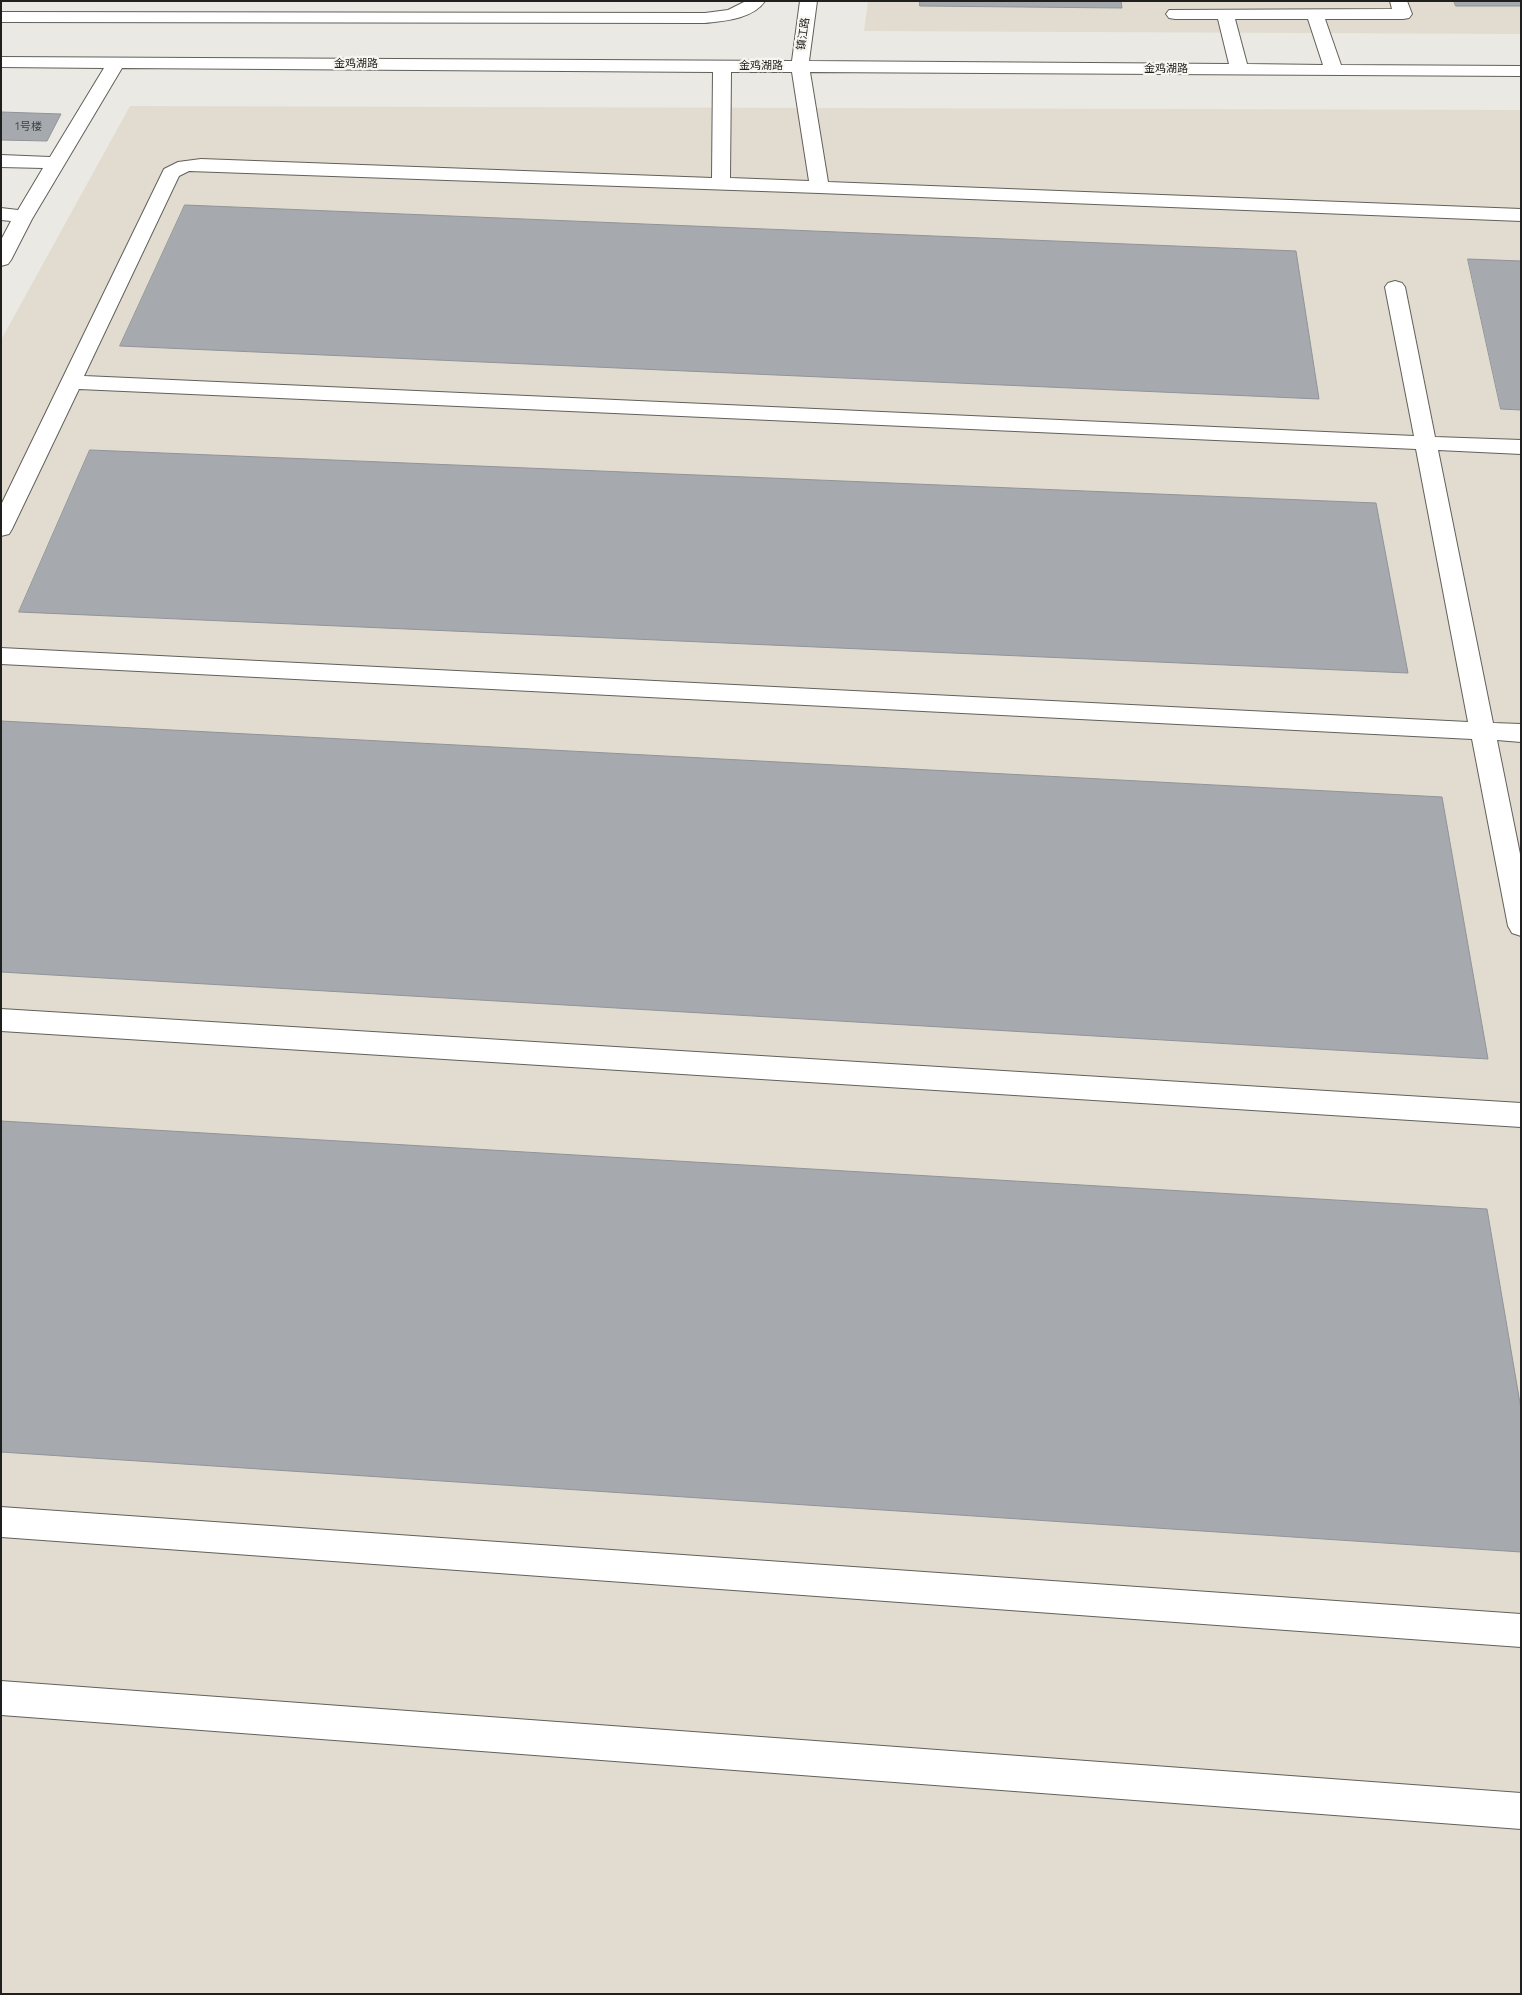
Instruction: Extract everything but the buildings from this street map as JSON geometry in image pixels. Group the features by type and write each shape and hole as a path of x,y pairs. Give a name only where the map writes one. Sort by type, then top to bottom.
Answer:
{"street":[{"path":"1,17 696,18 728,16 748,8 757,1"},
{"name":"镇江路","path":"809,1 800,66 819,187"},
{"path":"1175,14 1403,14 1398,1"},
{"path":"1225,14 1239,69"},
{"path":"1316,14 1334,70"},
{"name":"金鸡湖路","path":"1,62 1521,71"},
{"path":"1,260 22,219 116,63"},
{"path":"721,184 722,66"},
{"path":"1,161 56,163"},
{"path":"1,529 164,187 172,174 185,166 201,165 819,187 1521,215"},
{"path":"1,214 14,215 22,219"},
{"path":"1395,287 1521,926"},
{"path":"71,382 1521,447"},
{"path":"2,656 1521,733"},
{"path":"1,1020 1521,1115"},
{"path":"1,1522 1521,1631"},
{"path":"1,1698 1521,1811"}],"shaded area":[{"path":"868,1 1521,1 1521,34 864,31"},
{"path":"130,106 1521,110 1521,1994 1,1994 1,340"}]}
